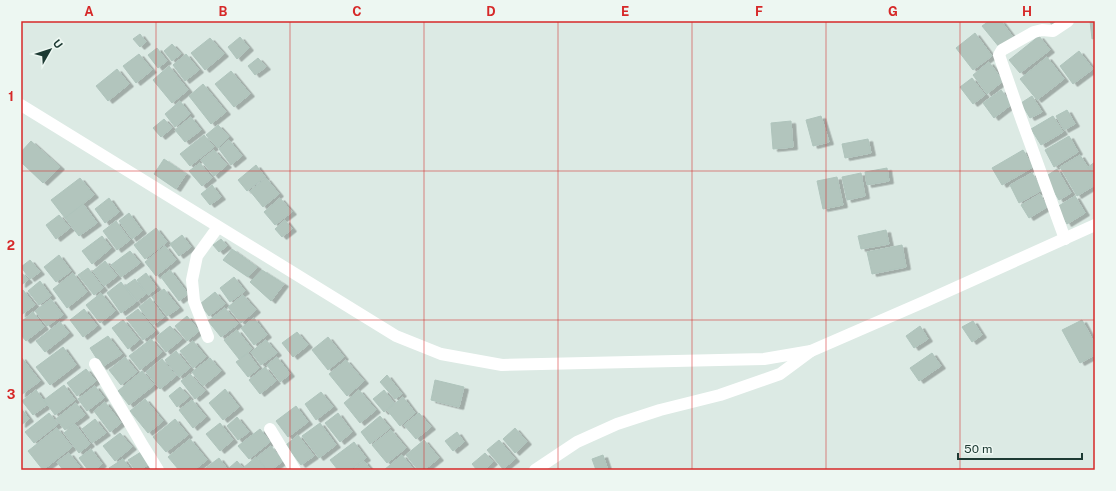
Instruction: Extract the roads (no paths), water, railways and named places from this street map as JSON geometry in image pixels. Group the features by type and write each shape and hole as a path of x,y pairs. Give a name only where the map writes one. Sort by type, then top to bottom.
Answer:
{"street":[{"path":"1065,239 999,55 1002,50 1034,32 1042,30 1052,31 1068,21"},
{"path":"21,105 396,336 441,354 502,365 764,359 811,351"},
{"path":"535,470 577,442 617,424 660,410 720,395 780,374 811,351 1095,225"},
{"path":"208,337 194,301 192,280 197,256 218,227"},
{"path":"95,364 158,470"},
{"path":"270,429 295,470"}]}
